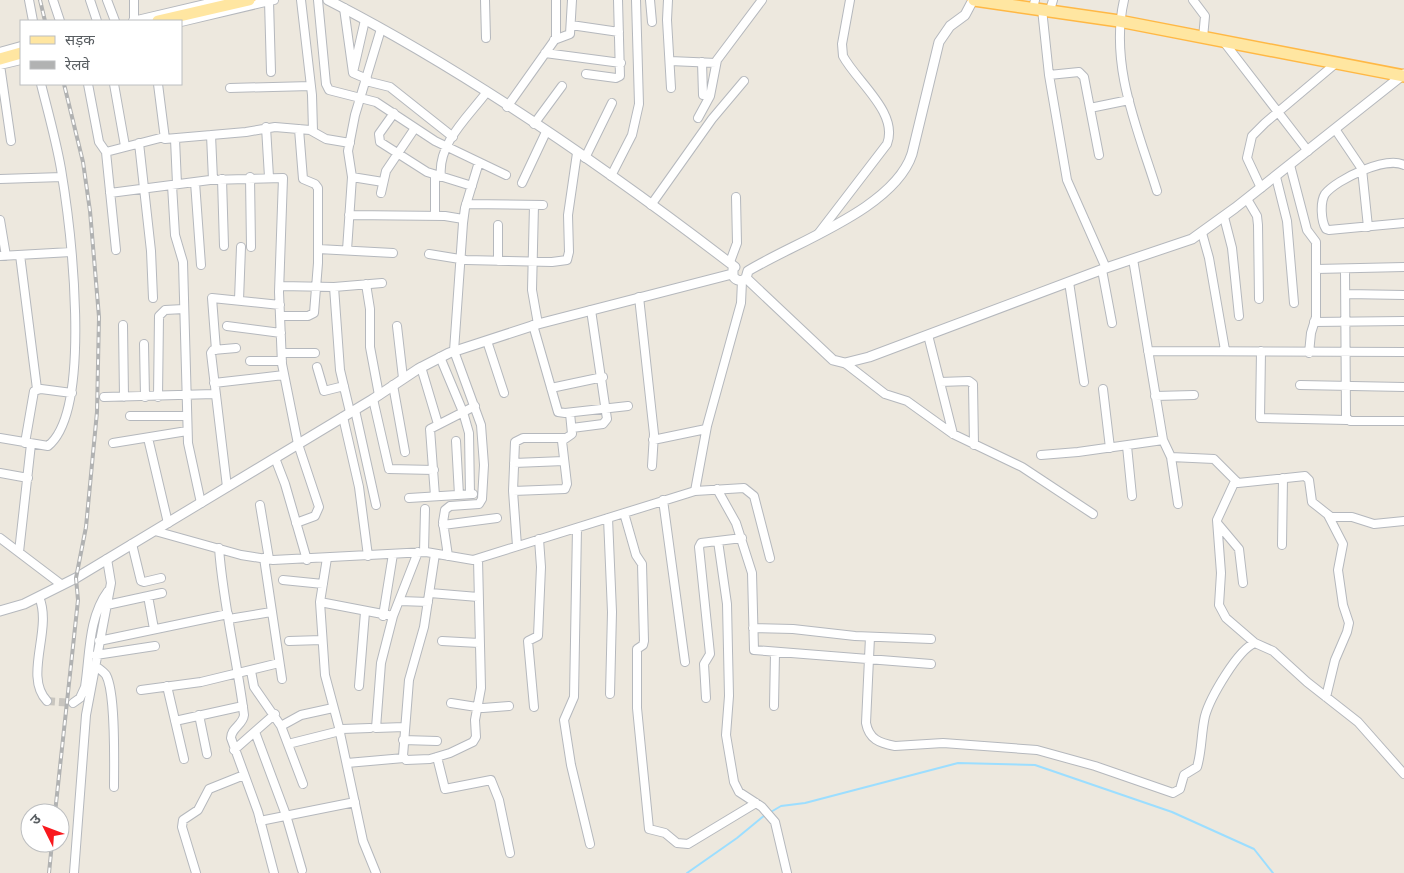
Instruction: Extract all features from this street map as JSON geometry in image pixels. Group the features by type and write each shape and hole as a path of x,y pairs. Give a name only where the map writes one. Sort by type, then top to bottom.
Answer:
{"main road":[{"path":"162,20 249,0"},
{"path":"974,0 1043,5 1336,64 1403,75"},
{"path":"0,59 20,53"}],"street":[{"path":"29,0 33,20"},
{"path":"54,0 60,20"},
{"path":"90,0 97,20"},
{"path":"107,0 115,20"},
{"path":"133,20 134,0"},
{"path":"137,20 222,0"},
{"path":"301,0 311,86 312,131"},
{"path":"318,0 326,87 336,92 361,97 394,113 446,147 506,175"},
{"path":"328,0 444,65 534,124 651,205 732,268"},
{"path":"485,0 486,38"},
{"path":"507,107 554,40 556,0"},
{"path":"554,40 568,36 571,25 572,0"},
{"path":"586,74 619,78 621,63 618,0"},
{"path":"611,176 632,135 639,104 636,0"},
{"path":"650,0 652,22"},
{"path":"668,0 667,20 671,88"},
{"path":"698,118 710,96 716,63 762,0"},
{"path":"818,234 887,144 890,129 886,115 843,56 842,44 850,0"},
{"path":"736,197 737,243 732,268 736,280 745,277 772,256 851,216 873,200 906,168 912,154 916,128 939,42 950,26 965,15 974,0"},
{"path":"1124,0 1119,21 1121,64 1129,100 1157,191"},
{"path":"1193,0 1205,16 1203,38"},
{"path":"182,22 272,1 271,72"},
{"path":"1043,5 1049,75 1067,180 1104,269 1112,323"},
{"path":"344,8 353,73"},
{"path":"353,73 365,20"},
{"path":"571,25 620,32"},
{"path":"347,250 352,177 348,156 350,143 381,29"},
{"path":"1224,42 1308,151"},
{"path":"0,52 20,46"},
{"path":"545,53 621,63"},
{"path":"11,140 0,65 20,60"},
{"path":"670,61 716,63"},
{"path":"702,62 703,95"},
{"path":"1261,188 1248,165 1248,151 1252,136 1336,64"},
{"path":"353,73 366,80 390,87 453,137"},
{"path":"1049,75 1082,73 1098,155"},
{"path":"845,363 869,357 1068,282 1174,246 1202,233 1276,177 1403,75"},
{"path":"651,205 712,119 744,81"},
{"path":"0,438 45,446 52,443 68,410 72,393 75,360 71,252 62,177 41,85"},
{"path":"88,85 99,142 106,152 116,250"},
{"path":"114,85 125,146"},
{"path":"158,85 164,137"},
{"path":"230,88 311,86"},
{"path":"534,124 562,86"},
{"path":"435,216 440,162 446,147 486,93"},
{"path":"1090,108 1129,100"},
{"path":"429,254 459,259 564,262 569,257 567,221 581,156 612,103"},
{"path":"394,113 378,138 380,142 428,172 472,186"},
{"path":"106,152 164,137 175,139 246,132 266,127 312,131 326,138 350,143"},
{"path":"266,127 269,177"},
{"path":"381,193 386,171 397,152 415,128"},
{"path":"281,316 313,315 316,287 318,188 315,184 303,178 299,129"},
{"path":"1335,129 1362,169 1368,227"},
{"path":"522,183 546,132"},
{"path":"211,135 224,246"},
{"path":"175,139 175,235 183,262 187,431 189,456 200,503"},
{"path":"139,143 151,251 153,298"},
{"path":"448,556 443,525 446,508 479,504 483,493 484,448 481,425 454,351 463,219 479,162"},
{"path":"1404,164 1398,163 1362,169 1324,196 1323,221 1326,229 1329,230 1404,224"},
{"path":"1290,165 1307,230 1316,242 1314,322 1309,353"},
{"path":"0,180 62,177"},
{"path":"110,193 175,184 250,177 280,177 284,181 280,286 282,357 298,444 320,507 315,516 296,524"},
{"path":"250,177 251,247"},
{"path":"352,177 383,182"},
{"path":"1276,177 1288,221 1294,303"},
{"path":"196,182 201,266"},
{"path":"1247,199 1257,216 1259,298"},
{"path":"466,204 543,205"},
{"path":"534,205 532,290 535,325 550,388 558,412 570,413 628,406"},
{"path":"349,215 435,216 463,219"},
{"path":"1224,217 1232,248 1239,316"},
{"path":"0,220 3,256 71,252"},
{"path":"498,224 498,261"},
{"path":"1202,233 1209,258 1225,350"},
{"path":"239,300 241,247"},
{"path":"318,249 393,253"},
{"path":"20,255 37,389"},
{"path":"1133,259 1163,440 1171,457 1178,504"},
{"path":"0,610 11,609 39,597 107,560 440,357 535,325 639,298 742,265 745,277 741,303 706,430 695,491"},
{"path":"1316,269 1404,267"},
{"path":"1345,269 1347,420"},
{"path":"745,277 833,360 845,363 885,394 907,400 953,434 1029,472 1093,514"},
{"path":"1068,282 1084,382"},
{"path":"280,286 334,287 382,283"},
{"path":"366,284 370,309 370,347 376,397 389,470 434,470"},
{"path":"334,287 340,370 349,413 368,556"},
{"path":"1346,294 1404,295"},
{"path":"216,350 211,299 214,297 280,306"},
{"path":"639,298 653,440 652,466"},
{"path":"158,397 159,316 165,310 184,309"},
{"path":"572,428 605,424 607,408 591,310"},
{"path":"1314,322 1404,321"},
{"path":"123,325 124,397"},
{"path":"227,326 281,333"},
{"path":"397,326 403,378"},
{"path":"928,335 953,434"},
{"path":"487,341 504,393"},
{"path":"144,344 145,397"},
{"path":"227,487 211,353 216,350 236,348"},
{"path":"1148,351 1404,352"},
{"path":"1261,351 1260,418 1404,421"},
{"path":"250,361 315,353"},
{"path":"440,357 463,412 469,433 470,494"},
{"path":"317,367 324,392 344,386"},
{"path":"421,367 438,424"},
{"path":"214,383 284,375"},
{"path":"550,388 602,377"},
{"path":"940,382 968,381 973,384 974,445"},
{"path":"393,385 405,452"},
{"path":"1300,385 1404,387"},
{"path":"37,389 72,393"},
{"path":"19,552 28,478 28,444 33,393 37,389"},
{"path":"1103,389 1110,448"},
{"path":"104,397 215,394"},
{"path":"1155,396 1194,395"},
{"path":"435,496 429,433 438,424 475,406"},
{"path":"349,413 376,504"},
{"path":"517,546 513,491 514,444 519,439 564,438 570,436 572,428 570,413"},
{"path":"130,416 186,416"},
{"path":"653,440 706,430"},
{"path":"113,443 187,431"},
{"path":"148,438 168,523"},
{"path":"513,491 565,489 564,438"},
{"path":"1041,455 1127,446 1163,440"},
{"path":"456,441 459,495"},
{"path":"1127,446 1132,496"},
{"path":"1171,457 1214,458 1235,481 1242,484 1301,476 1307,478 1312,502 1328,516 1343,544 1338,570 1343,605 1349,623 1335,660 1326,697"},
{"path":"275,458 307,560"},
{"path":"514,463 564,461"},
{"path":"0,473 28,478"},
{"path":"1282,545 1283,478"},
{"path":"1235,481 1219,513 1218,524 1222,573 1219,606 1226,618 1253,644 1273,651 1358,722 1404,774"},
{"path":"155,531 266,559 307,560 421,552 478,559 695,491 744,488 752,492 770,558"},
{"path":"717,489 742,538 752,572 754,650 931,664"},
{"path":"409,498 483,493"},
{"path":"663,500 685,662"},
{"path":"260,505 271,612 282,679"},
{"path":"404,727 376,728 381,663 393,616 421,552 425,510"},
{"path":"624,513 636,555 642,564 644,641 643,645 637,650 637,708 649,829 664,833 677,843 688,844 759,805"},
{"path":"1328,516 1352,517 1374,524 1404,521"},
{"path":"443,525 497,518"},
{"path":"608,518 612,612 610,694"},
{"path":"1218,524 1239,549 1243,583"},
{"path":"577,528 574,697 564,720 571,765 590,844"},
{"path":"0,538 62,585"},
{"path":"706,698 704,664 710,654 699,547 701,543 742,538"},
{"path":"534,707 528,641 538,636 541,567 539,539"},
{"path":"718,541 727,604 729,696 726,739 737,790 759,805 776,825 787,873"},
{"path":"132,544 141,581 161,578"},
{"path":"218,548 222,588 229,616 243,706 242,721 231,734 234,750 260,821 274,873"},
{"path":"383,616 393,554"},
{"path":"404,758 403,740 409,680 420,643 430,593 435,554"},
{"path":"327,558 320,602 325,675 340,731 363,841 376,873"},
{"path":"347,763 404,758 430,759 450,753 475,740 475,720 481,688 478,559"},
{"path":"74,873 81,760 94,665 109,590 110,572 107,560"},
{"path":"283,580 322,584"},
{"path":"73,703 80,698 85,687 94,618 98,604 109,590"},
{"path":"107,605 162,593"},
{"path":"430,593 478,597"},
{"path":"148,596 154,629"},
{"path":"39,597 45,614 37,677 38,689 46,701"},
{"path":"320,602 383,616 393,616"},
{"path":"400,602 428,602"},
{"path":"98,641 229,616 271,612"},
{"path":"359,686 365,612"},
{"path":"753,628 787,628 870,636 930,639"},
{"path":"870,636 867,732 882,744 894,746 973,744 1037,750 1095,766 1173,793 1180,789 1184,775 1197,767 1207,711 1243,650 1253,644"},
{"path":"288,641 322,640"},
{"path":"442,641 479,643"},
{"path":"96,655 155,646"},
{"path":"774,706 775,653"},
{"path":"141,690 238,674 279,664"},
{"path":"94,665 103,672 108,680 112,710 114,788"},
{"path":"251,671 254,687 282,726 303,784"},
{"path":"167,686 184,759"},
{"path":"451,704 478,708 509,706"},
{"path":"175,721 198,714 243,706"},
{"path":"282,726 301,715 333,708"},
{"path":"198,714 207,754"},
{"path":"234,750 275,714"},
{"path":"288,744 342,729 370,728"},
{"path":"255,732 286,815 302,870"},
{"path":"403,740 437,741"},
{"path":"437,757 445,789 491,780 499,800 510,853"},
{"path":"196,873 182,827 183,820 198,810 210,789 244,775"},
{"path":"260,821 355,802"}],"waterway":[{"path":"769,813 781,806 805,803 958,763 1035,765 1172,812 1254,849 1273,873"},
{"path":"687,873 737,838 765,815"}],"tunnel":[{"path":"47,701 73,703"}],"railway":[{"path":"40,0 45,20"},
{"path":"56,803 78,600 76,578 86,527 97,412 99,317 90,211 83,162 64,85"},
{"path":"49,873 51,853"}]}
